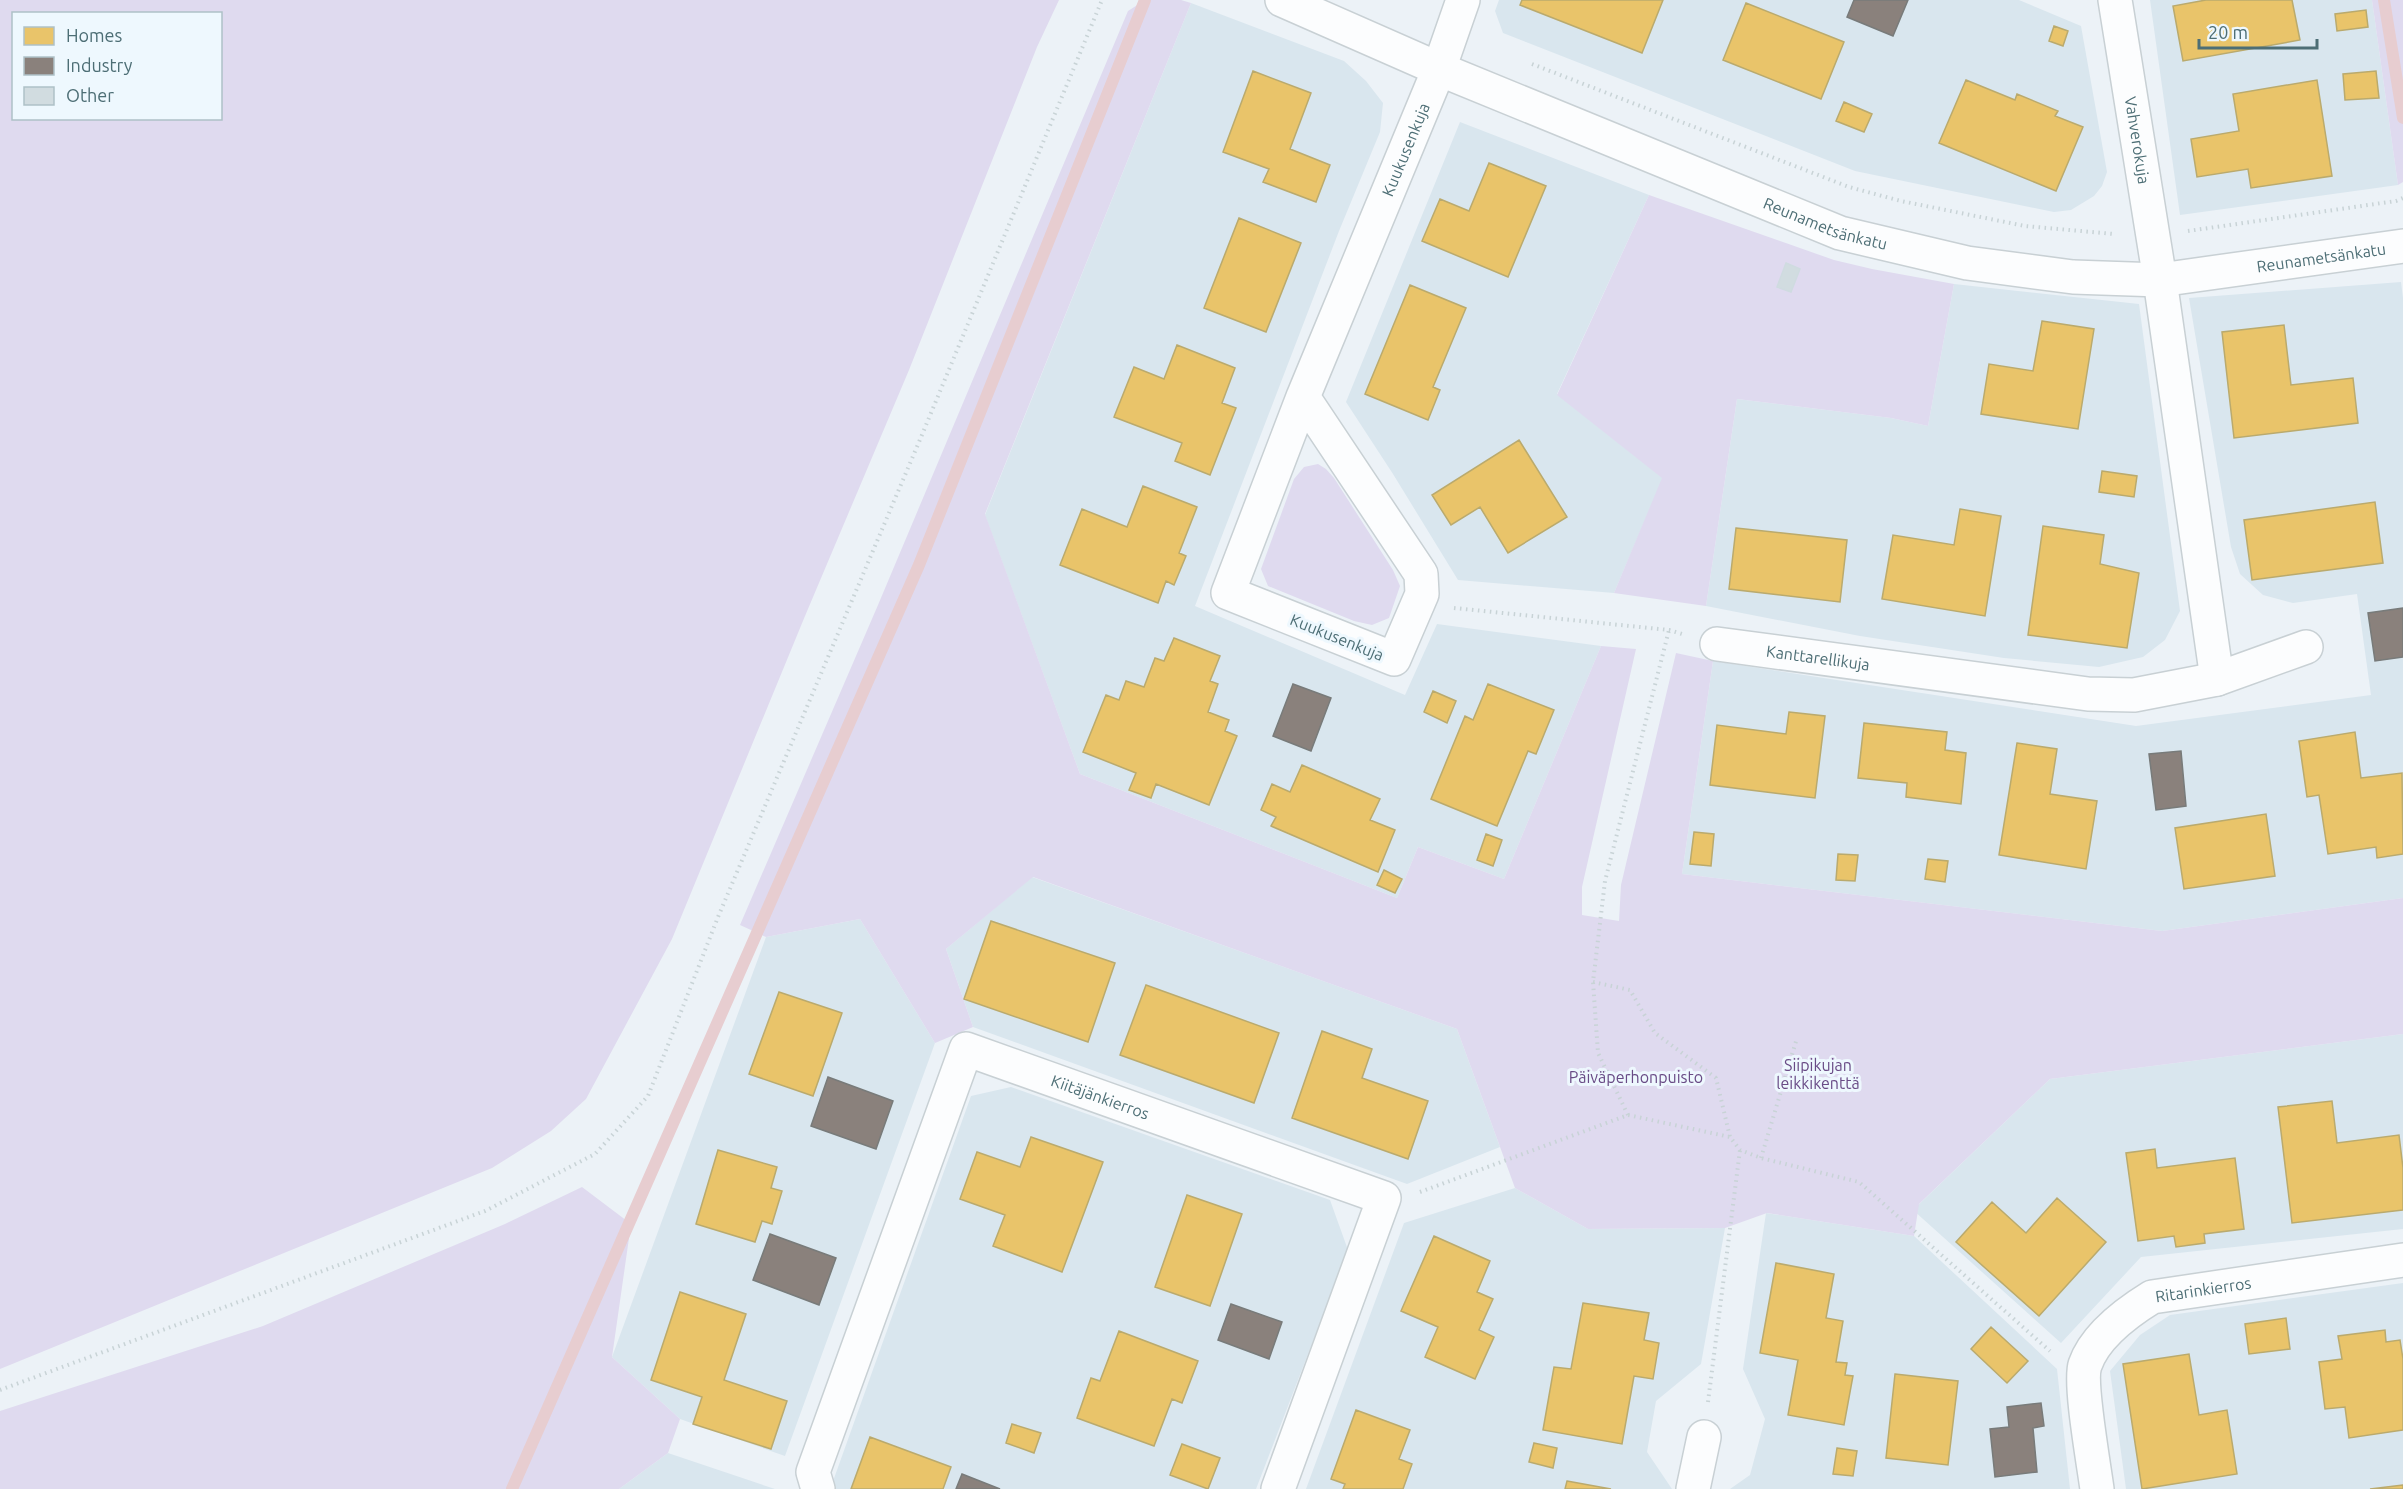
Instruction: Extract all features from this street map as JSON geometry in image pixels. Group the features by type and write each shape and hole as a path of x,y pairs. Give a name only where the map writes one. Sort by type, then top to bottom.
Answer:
{"street":[{"name":"Reunametsänkatu","path":"1282,0 1439,69 1840,232 1966,263 2073,278 2160,280 2403,246"},
{"name":"Kuukusenkuja","path":"1422,594 1394,659 1228,593 1303,397 1439,69 1463,0"},
{"name":"Vahverokuja","path":"2115,0 2160,280"},
{"path":"2160,280 2217,679"},
{"path":"1303,397 1421,574 1422,594"},
{"name":"Kanttarellikuja","path":"1717,644 2088,694 2134,695 2217,679 2306,647"},
{"name":"Kiitäjänkierros","path":"818,1489 813,1473 966,1049 1384,1198"},
{"path":"1278,1489 1384,1198"},
{"name":"Ritarinkierros","path":"2084,1368 2102,1336 2133,1309 2152,1297 2403,1260"},
{"path":"2084,1368 2097,1489"},
{"path":"1693,1489 1704,1437"}],"path":[{"path":"0,1390 485,1211 596,1155 648,1096 718,917 915,453 1102,0"},
{"path":"1530,63 1860,190 1901,201 2025,226 2117,234 2178,232 2396,201 2403,198"},
{"path":"1422,594 1451,608 1669,630 1717,644"},
{"path":"1628,1115 1598,1053 1593,982 1605,881 1669,630"},
{"path":"1593,982 1630,990 1655,1034 1716,1078 1730,1137 1740,1150 1761,1158 1859,1182 2053,1354 2084,1368"},
{"path":"1761,1158 1797,1038"},
{"path":"1384,1198 1417,1193 1628,1115 1730,1137"},
{"path":"1704,1437 1740,1150"}],"shaded area":[{"path":"1499,0 2019,0 2081,26 2107,172 2102,186 2094,196 2071,210 2054,212 1855,171 1503,33 1495,11"},
{"path":"2150,0 2372,0 2398,185 2180,215"},
{"path":"1191,3 1344,61 1366,81 1383,103 1380,132 1339,231 1195,606 1405,695 1437,624 1601,646 1504,879 1418,847 1397,898 1080,774 985,515"},
{"path":"1460,122 1649,195 1557,394 1663,478 1614,593 1458,580 1346,402"},
{"path":"2401,282 2403,298 2403,898 2162,931 1682,874 1713,661 2136,726 2371,695 2357,594 2293,603 2263,595 2240,574 2231,547 2189,298"},
{"path":"1954,284 2139,304 2180,611 2165,640 2143,657 2099,667 2004,658 1860,636 1706,606 1737,399 1891,418 1928,426"},
{"path":"1032,877 1457,1029 1500,1147 1407,1184 973,1027 946,949"},
{"path":"860,919 935,1043 785,1456 680,1419 612,1357 766,937"},
{"path":"2403,1034 2403,1229 2141,1257 2061,1343 1913,1210 2050,1079"},
{"path":"1011,1087 1330,1200 1348,1250 1256,1489 834,1489 832,1484 971,1096"},
{"path":"1515,1188 1588,1229 1725,1228 1701,1364 1656,1401 1647,1452 1672,1489 1306,1489 1404,1223"},
{"path":"1766,1213 1914,1236 2057,1369 2070,1489 1730,1489 1750,1475 1765,1419 1743,1369"},
{"path":"2403,1283 2403,1489 2126,1489 2110,1371 2140,1335 2170,1315"},
{"path":"668,1453 775,1489 619,1489"}],"green space":[{"path":"0,0 1059,0 1037,47 909,370 672,939 586,1099 551,1131 492,1168 0,1369"},
{"path":"1145,0 1181,0 1191,3 985,514 1080,774 1397,898 1418,847 1504,879 1601,646 1636,649 1582,887 1582,915 1619,921 1621,885 1676,653 1713,661 1682,874 2162,931 2403,898 2403,1034 2050,1079 1919,1204 1914,1236 1767,1213 1725,1228 1588,1229 1515,1188 1457,1029 1033,877 946,949 973,1027 935,1043 860,919 766,937 740,925 878,605 1128,11"},
{"path":"2372,0 2403,0 2403,182 2398,185"},
{"path":"1649,195 1834,260 1954,284 1928,426 1891,418 1737,399 1706,606 1614,593 1662,478 1557,395"},
{"path":"1318,464 1334,478 1393,570 1400,586 1389,618 1372,625 1354,621 1268,586 1261,569 1294,479 1304,467"},
{"path":"582,1187 631,1224 612,1357 680,1419 668,1453 619,1489 0,1489 0,1411 263,1326 505,1224"}],"building: Homes":[{"path":"1522,0 1663,0 1642,53 1520,5"},
{"path":"2206,0 2292,0 2300,40 2183,61 2173,6"},
{"path":"1746,3 1844,42 1821,99 1723,60"},
{"path":"2366,10 2368,27 2337,31 2335,14"},
{"path":"2054,26 2068,31 2063,46 2049,41"},
{"path":"1253,71 1311,93 1290,149 1330,165 1316,202 1263,182 1269,169 1223,152"},
{"path":"2376,71 2379,98 2345,100 2343,74"},
{"path":"1966,80 2015,100 2017,94 2058,111 2055,116 2083,127 2056,191 1939,143"},
{"path":"2317,80 2332,176 2251,188 2248,169 2197,177 2191,139 2239,131 2233,94"},
{"path":"1844,102 1872,114 1864,132 1836,121"},
{"path":"1489,163 1546,186 1508,277 1422,241 1440,199 1469,211"},
{"path":"1239,218 1301,243 1266,332 1204,308"},
{"path":"1410,285 1466,308 1433,387 1440,390 1428,420 1365,394"},
{"path":"2042,321 2094,329 2078,429 1981,414 1989,364 2033,371"},
{"path":"2284,325 2291,385 2353,378 2358,423 2234,438 2222,332"},
{"path":"1177,345 1235,368 1222,403 1236,408 1210,475 1175,461 1182,443 1114,417 1134,367 1164,379"},
{"path":"1519,440 1567,517 1508,553 1480,507 1451,525 1432,495"},
{"path":"2102,471 2137,476 2134,497 2099,492"},
{"path":"1143,486 1197,507 1179,553 1186,556 1174,585 1166,581 1158,603 1060,565 1082,509 1127,527"},
{"path":"2375,502 2383,563 2252,580 2244,520"},
{"path":"1960,509 2001,516 1985,616 1882,599 1893,535 1954,545"},
{"path":"2043,526 2104,535 2100,564 2139,573 2127,648 2028,635"},
{"path":"1736,528 1847,540 1840,602 1729,589"},
{"path":"1174,638 1220,656 1210,681 1218,684 1208,712 1229,720 1225,731 1237,736 1209,805 1156,784 1151,798 1129,790 1136,773 1083,752 1106,695 1119,700 1126,681 1144,687 1155,658 1164,661"},
{"path":"1488,684 1554,710 1536,754 1528,751 1497,826 1431,799 1465,716 1473,720"},
{"path":"1433,691 1456,701 1447,723 1424,712"},
{"path":"1789,712 1825,716 1815,798 1710,785 1717,725 1786,734"},
{"path":"1864,723 1947,732 1945,750 1966,753 1961,804 1906,797 1907,783 1858,778"},
{"path":"2355,732 2361,778 2402,773 2403,854 2377,858 2376,847 2328,854 2319,795 2307,797 2299,741"},
{"path":"2017,743 2057,749 2050,794 2097,801 2086,869 1999,855"},
{"path":"1302,765 1380,799 1370,820 1395,830 1378,872 1271,826 1276,817 1261,810 1272,784 1290,792"},
{"path":"2266,814 2275,876 2184,889 2175,828"},
{"path":"1694,832 1714,834 1711,866 1690,864"},
{"path":"1486,834 1502,840 1493,866 1477,860"},
{"path":"1838,854 1858,855 1855,881 1836,880"},
{"path":"1928,859 1948,861 1945,882 1925,879"},
{"path":"1384,870 1402,879 1395,893 1377,885"},
{"path":"991,921 1115,963 1088,1042 964,999"},
{"path":"1146,985 1279,1033 1254,1103 1120,1055"},
{"path":"779,992 842,1013 813,1096 749,1074"},
{"path":"1322,1031 1372,1049 1362,1078 1428,1101 1408,1159 1292,1118"},
{"path":"2332,1101 2337,1143 2399,1135 2403,1168 2403,1210 2292,1223 2278,1107"},
{"path":"1031,1137 1103,1162 1062,1272 993,1246 1005,1215 960,1199 977,1152 1020,1167"},
{"path":"2155,1149 2157,1168 2235,1158 2244,1229 2204,1234 2205,1243 2176,1247 2174,1236 2138,1241 2126,1153"},
{"path":"718,1150 777,1167 771,1188 782,1191 772,1224 762,1221 755,1242 696,1224"},
{"path":"1187,1195 1242,1214 1210,1306 1155,1287"},
{"path":"2057,1198 2106,1242 2039,1316 1956,1242 1992,1202 2026,1233"},
{"path":"1434,1236 1490,1261 1477,1292 1493,1299 1479,1330 1494,1337 1475,1379 1425,1357 1438,1327 1401,1311"},
{"path":"1776,1263 1834,1274 1826,1318 1843,1321 1836,1362 1847,1363 1845,1375 1853,1376 1844,1425 1788,1415 1798,1360 1760,1353"},
{"path":"680,1292 746,1314 724,1380 787,1401 771,1449 693,1424 702,1397 651,1380"},
{"path":"1583,1303 1649,1313 1644,1340 1659,1343 1653,1379 1634,1376 1622,1444 1543,1430 1554,1367 1571,1369"},
{"path":"2286,1318 2290,1349 2249,1354 2245,1324"},
{"path":"1991,1327 2028,1361 2007,1383 1971,1349"},
{"path":"2385,1330 2386,1342 2400,1340 2403,1359 2403,1430 2349,1438 2345,1407 2325,1409 2319,1362 2342,1359 2338,1336"},
{"path":"1119,1331 1198,1361 1182,1403 1172,1399 1154,1446 1077,1418 1091,1378 1100,1381"},
{"path":"2189,1354 2199,1415 2227,1410 2237,1474 2142,1489 2123,1364"},
{"path":"1895,1374 1958,1381 1948,1465 1886,1458"},
{"path":"1356,1410 1410,1430 1399,1459 1412,1464 1403,1489 1343,1489 1345,1484 1331,1479"},
{"path":"1012,1424 1041,1433 1034,1453 1006,1443"},
{"path":"870,1437 951,1467 943,1489 851,1489"},
{"path":"1534,1443 1557,1448 1553,1468 1529,1462"},
{"path":"1182,1444 1220,1458 1208,1489 1170,1475"},
{"path":"1837,1448 1857,1451 1853,1476 1833,1474"},
{"path":"1567,1481 1611,1489 1565,1489"},
{"path":"2403,1485 2403,1489 2370,1489"}],"building: Industry":[{"path":"1854,0 1908,0 1893,36 1847,17"},
{"path":"2403,608 2403,657 2375,661 2368,613"},
{"path":"1293,684 1331,698 1311,751 1273,736"},
{"path":"2181,751 2186,806 2156,810 2149,754"},
{"path":"828,1077 893,1101 876,1149 811,1126"},
{"path":"770,1234 836,1258 819,1305 753,1280"},
{"path":"1231,1304 1282,1322 1269,1359 1218,1340"},
{"path":"2041,1403 2044,1426 2033,1428 2037,1472 1995,1477 1990,1429 2009,1427 2007,1407"},
{"path":"962,1474 1000,1489 956,1489"}],"building: Other":[{"path":"1786,263 1800,269 1791,292 1777,287"}],"waterway":[{"path":"512,1489 919,565 1145,0"},
{"path":"2384,0 2403,118"}],"park label":[{"name":"Siipikujan leikkikenttä","path":"1818,1074"},
{"name":"Päiväperhonpuisto","path":"1636,1077"}]}
